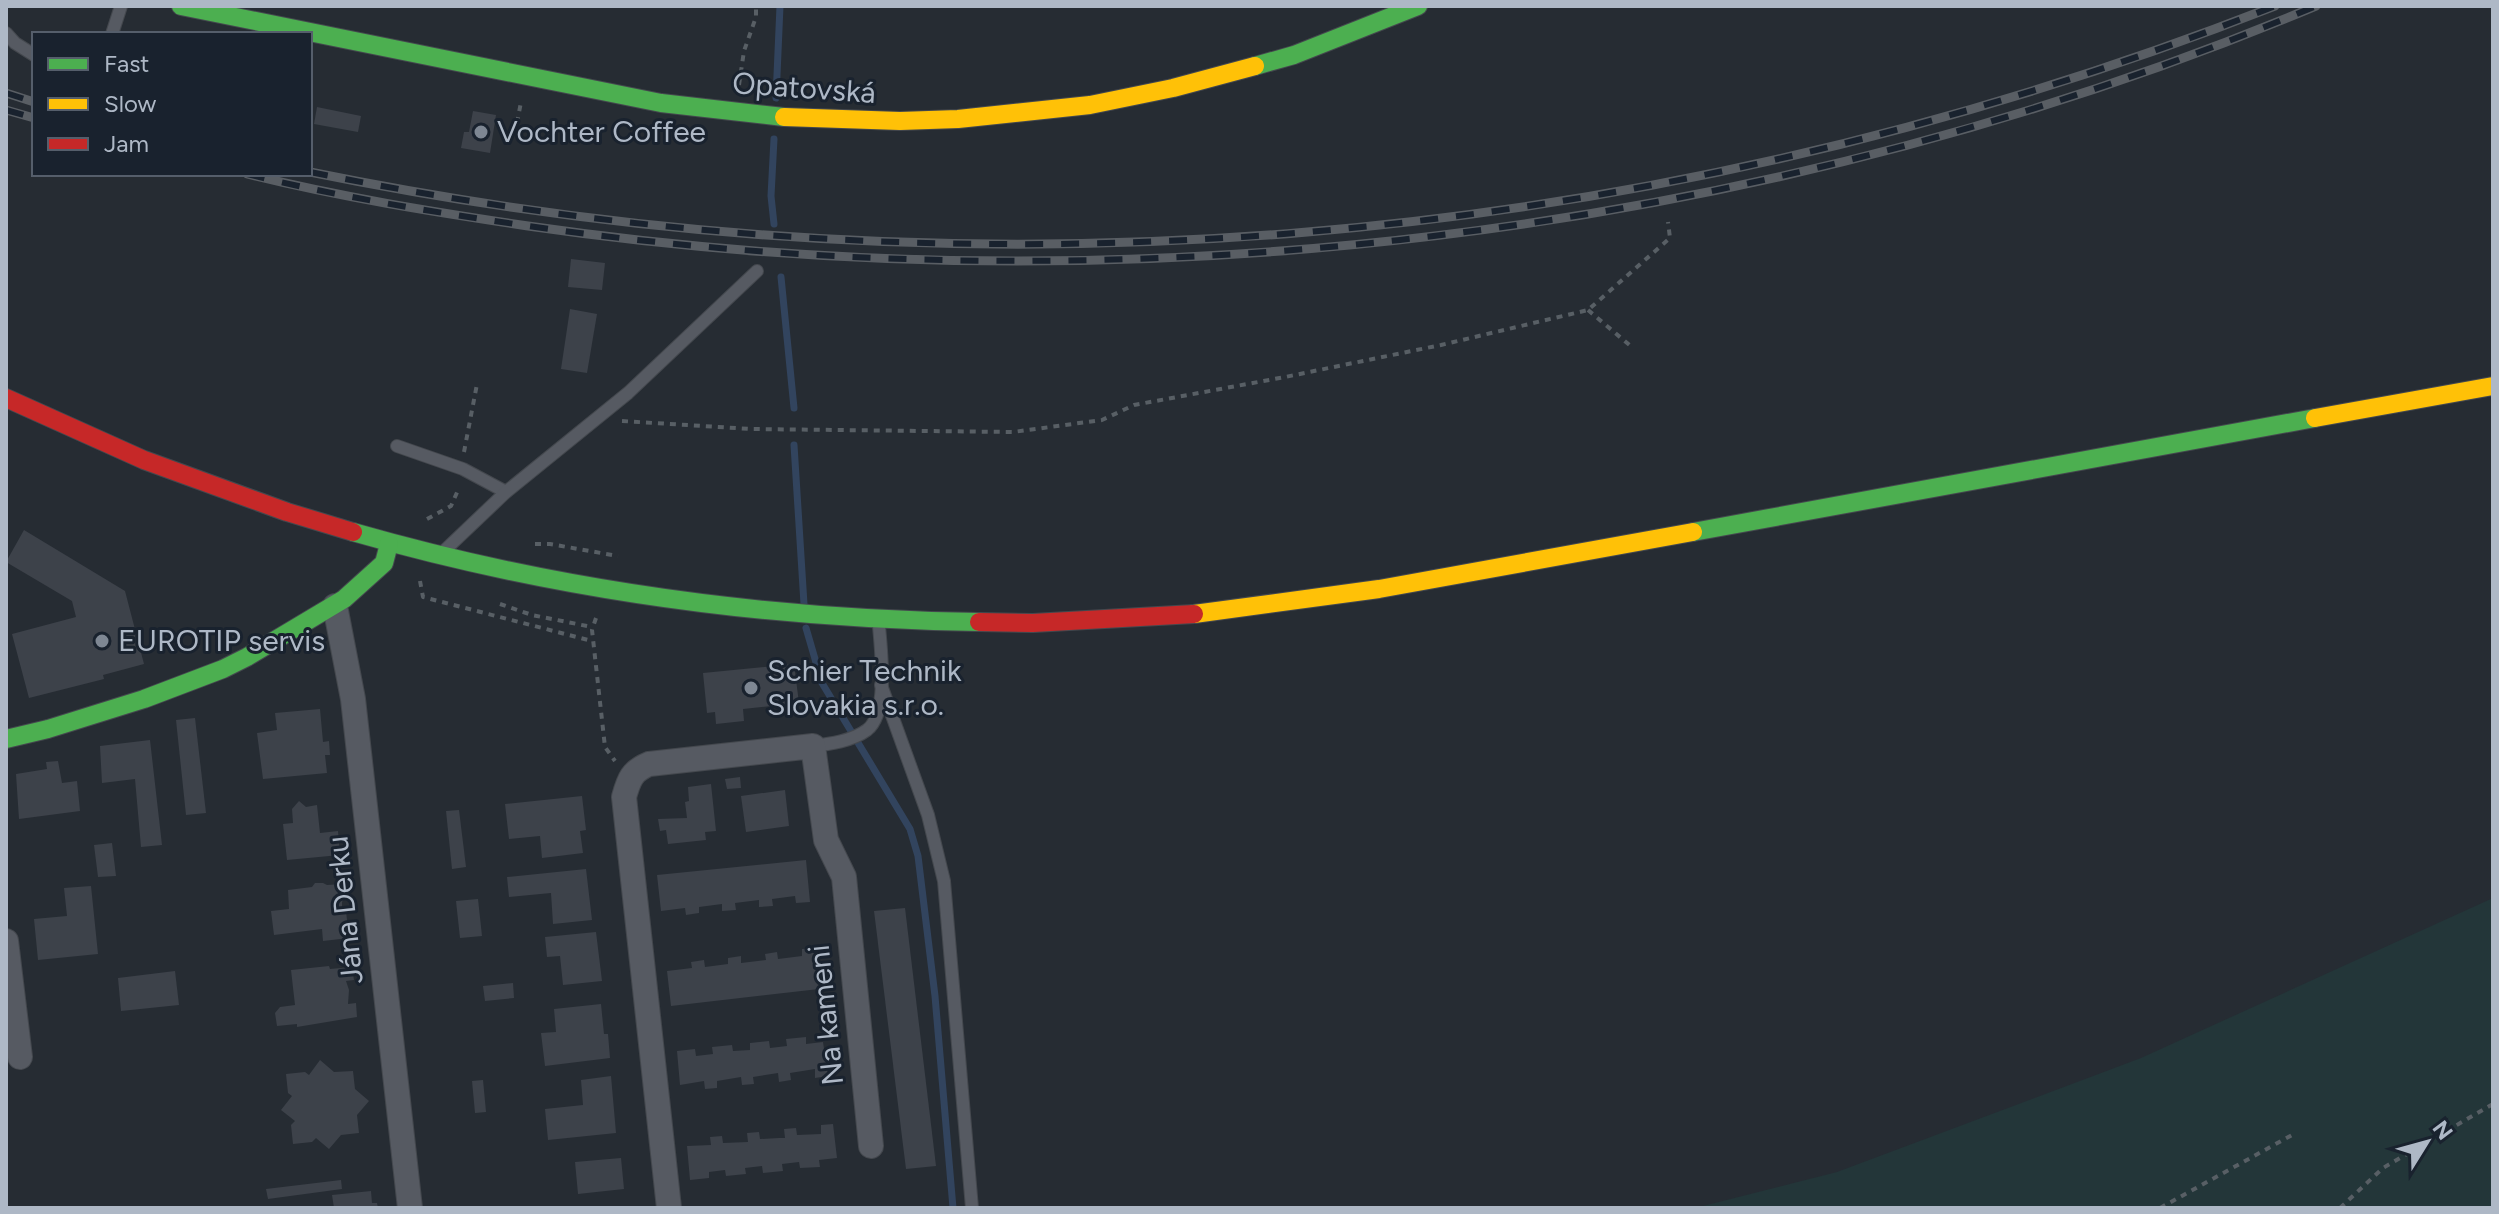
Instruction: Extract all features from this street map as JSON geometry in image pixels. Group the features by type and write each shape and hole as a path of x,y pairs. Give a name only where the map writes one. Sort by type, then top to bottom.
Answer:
{"main road":[{"name":"Opatovská","path":"181,6 309,32"},
{"name":"Opatovská","path":"312,33 625,96 734,113 801,119 900,121 958,119 1090,105 1173,88 1294,55 1418,6"},
{"path":"6,398 174,474 438,557 607,592 795,617 879,622 1063,622 1186,615 1406,584 2493,386"},
{"path":"6,739 144,699 223,669 335,606 384,563 389,544"}],"street":[{"name":"Jána Derku","path":"335,606 353,699 410,1208"},
{"path":"669,1208 669,1117 650,939 624,797 629,778 637,769 649,764 813,746"},
{"name":"Na kameni","path":"813,746 826,840 844,877 871,1146"},
{"path":"6,941 20,1057"}],"lane":[{"path":"113,32 121,6"},
{"path":"6,33 32,54"},
{"path":"438,557 506,492 598,419 757,271"},
{"path":"397,446 463,469 506,492"},
{"path":"813,746 837,743 866,730 878,712 881,685 879,622"},
{"path":"881,685 928,815 944,881 972,1208"}],"path":[{"path":"734,113 744,51 756,17 756,6"},
{"path":"517,123 522,93"},
{"path":"598,419 750,429 1013,432 1102,420 1134,405 1441,345 1588,310 1670,238 1668,222"},
{"path":"1588,310 1633,348"},
{"path":"416,521 435,517 451,506 463,469 477,384"},
{"path":"527,543 618,556"},
{"path":"413,577 433,582"},
{"path":"420,579 423,597 593,642"},
{"path":"491,601 532,615 592,627 605,747 629,778"},
{"path":"2340,1208 2383,1168 2493,1104"},
{"path":"2160,1208 2292,1135"}],"shaded area":[{"path":"2493,898 2493,1208 1695,1208 1837,1172 2141,1058"}],"building":[{"path":"317,107 361,116 358,132 314,124"},
{"name":"Vochter Coffee","path":"473,111 496,115 490,153 461,148 464,132 469,132"},
{"path":"571,259 605,263 602,290 568,287"},
{"path":"570,309 597,314 587,373 561,369"},
{"path":"24,530 125,591 144,664 103,675 104,679 29,698 12,634 76,617 72,601 6,562"},
{"name":"Schier Technik Slovakia s.r.o.","path":"794,664 799,703 743,709 744,721 716,724 715,712 707,713 703,673"},
{"path":"320,709 323,742 329,741 330,755 325,755 327,773 263,779 257,733 277,730 275,713"},
{"path":"195,718 206,813 186,815 176,720"},
{"path":"150,740 162,845 141,847 135,779 102,783 100,746"},
{"path":"58,761 62,783 77,781 80,811 19,819 16,774 47,769 46,762"},
{"path":"740,777 741,788 727,789 725,779"},
{"path":"711,784 716,831 705,832 706,840 668,844 666,830 660,831 658,819 687,818 685,802 689,801 688,787"},
{"path":"785,790 789,826 746,832 741,796"},
{"path":"582,796 586,830 580,831 583,853 542,858 540,836 509,839 505,804"},
{"path":"299,801 306,807 317,805 320,833 338,831 340,855 287,860 283,824 293,823 292,809"},
{"path":"459,810 466,867 452,869 446,811"},
{"path":"112,843 116,876 98,877 94,845"},
{"path":"806,860 810,902 796,903 795,896 772,899 773,906 759,907 759,900 735,903 736,910 722,911 722,904 699,907 699,913 686,915 685,908 661,911 657,875"},
{"path":"586,869 592,920 553,924 551,893 509,897 507,877"},
{"path":"315,883 343,884 345,897 342,908 346,911 349,938 323,941 322,929 274,935 271,911 289,909 288,890 312,887"},
{"path":"91,886 98,954 38,960 34,919 67,916 64,888"},
{"path":"478,899 482,936 460,938 456,901"},
{"path":"905,908 936,1166 906,1169 874,911"},
{"path":"596,932 602,981 563,985 560,956 547,957 545,937"},
{"path":"815,948 819,989 671,1006 667,971 692,968 691,962 704,960 705,967 728,964 728,958 741,956 741,963 766,960 765,954 777,952 778,959 802,956 802,949"},
{"path":"329,966 330,969 352,967 354,980 346,981 348,1004 356,1003 357,1017 297,1027 297,1024 277,1026 275,1013 280,1007 295,1005 291,970"},
{"path":"175,971 179,1005 121,1011 118,978"},
{"path":"513,983 514,998 485,1001 483,986"},
{"path":"601,1004 610,1058 545,1066 541,1033 556,1032 554,1009"},
{"path":"806,1037 806,1044 823,1042 828,1076 815,1078 815,1069 790,1073 791,1080 779,1082 778,1073 753,1077 754,1084 742,1085 741,1077 717,1081 717,1088 705,1089 704,1081 680,1085 677,1051 695,1049 696,1056 713,1054 712,1047 732,1045 733,1051 750,1050 750,1043 769,1041 770,1048 787,1046 786,1039"},
{"path":"320,1060 334,1072 353,1071 355,1089 369,1101 357,1115 359,1133 341,1135 329,1149 316,1138 312,1142 293,1144 291,1125 295,1121 281,1110 292,1096 288,1093 286,1074 305,1072 309,1075"},
{"path":"611,1076 616,1133 548,1140 545,1109 583,1105 581,1080"},
{"path":"483,1080 486,1112 475,1113 472,1081"},
{"path":"833,1124 837,1158 819,1160 820,1167 800,1168 799,1162 782,1164 783,1171 763,1173 762,1166 745,1168 746,1174 726,1176 725,1170 709,1172 709,1178 690,1180 687,1146 711,1145 710,1137 722,1136 723,1143 748,1142 747,1133 759,1132 760,1139 785,1138 784,1129 796,1128 797,1135 821,1134 821,1125"},
{"path":"621,1158 624,1189 578,1194 575,1162"},
{"path":"341,1180 342,1189 268,1199 266,1189"},
{"path":"371,1191 372,1203 377,1203 378,1208 334,1208 332,1195"}],"waterway":[{"path":"776,98 780,6"},
{"path":"774,139 771,196 774,224"},
{"path":"781,277 794,408"},
{"path":"794,445 804,604"},
{"path":"806,628 822,683 910,829 918,856 935,996 953,1208"}],"railway":[{"path":"312,172 559,214 808,238 1057,244 1304,232 1551,203 1795,155 2037,90 2275,6"},
{"path":"256,176 352,197 493,221 753,251 981,261 1209,256 1437,236 1663,201 1886,151 2104,86 2316,6"},
{"path":"6,93 32,101"},
{"path":"6,110 32,117"}],"traffic: fast":[{"path":"181,6 310,32"},
{"path":"1255,66 1294,55 1418,6"},
{"path":"312,32 661,103 784,117"},
{"path":"1693,532 2315,418"},
{"path":"353,532 508,571 663,598 820,615 979,622"},
{"path":"6,739 144,699 247,657 344,599 384,563 389,544"}],"traffic: slow":[{"path":"784,117 900,121 958,119 1090,105 1173,88 1255,66"},
{"path":"2315,418 2493,386"},
{"path":"1194,614 1379,589 1693,532"}],"traffic: jam":[{"path":"6,398 144,460 287,512 353,532"},
{"path":"979,622 1033,623 1194,614"}],"place":[{"name":"Vochter Coffee","path":"481,132"},
{"name":"EUROTIP servis","path":"102,641"},
{"name":"Schier Technik Slovakia s.r.o.","path":"751,688"}]}
